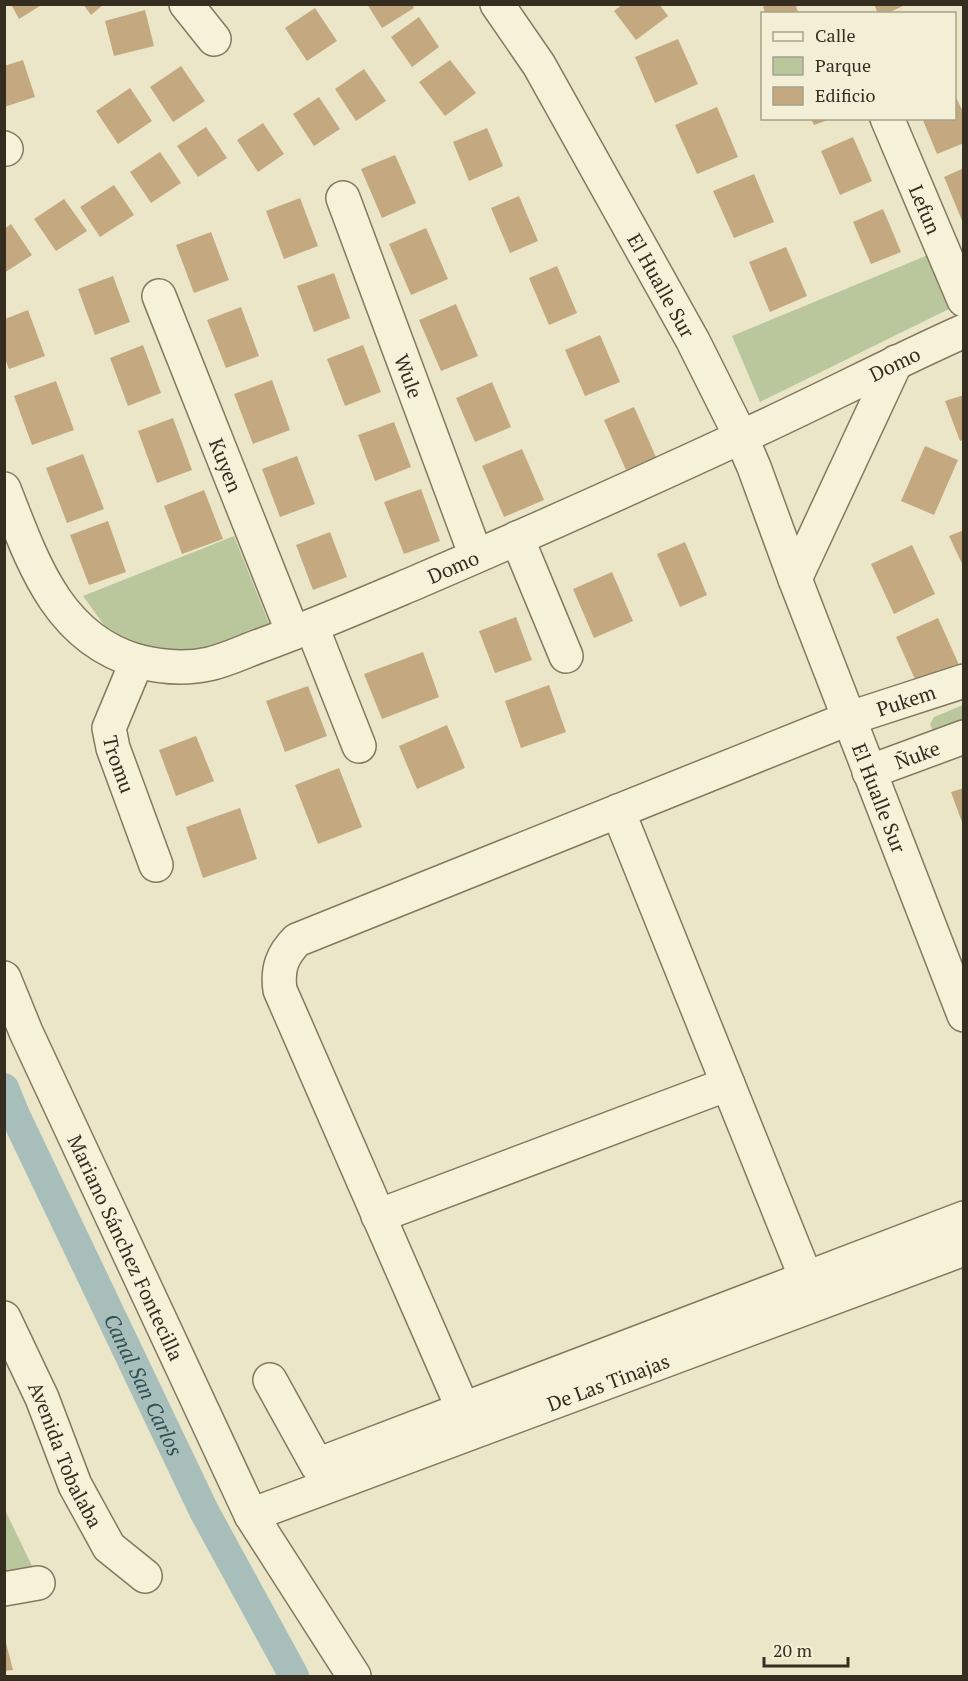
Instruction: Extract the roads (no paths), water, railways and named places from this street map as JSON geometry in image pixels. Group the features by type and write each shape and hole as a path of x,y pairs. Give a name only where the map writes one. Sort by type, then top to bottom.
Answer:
{"street":[{"path":"186,4 214,39"},
{"name":"El Hualle Sur","path":"497,4 539,65 693,341 741,437 963,1015"},
{"name":"Lefun","path":"887,120 963,300"},
{"name":"Wule","path":"343,198 476,556"},
{"name":"Kuyen","path":"159,296 302,630 359,746"},
{"name":"Domo","path":"4,489 27,549 48,590 61,610 78,628 96,642 137,661 161,666 186,667 211,664 302,630 517,538 741,437 963,332"},
{"path":"795,579 896,362"},
{"path":"517,538 566,656"},
{"name":"Tromu","path":"137,661 109,728 113,748 156,865"},
{"name":"Pukem","path":"463,1409 280,990 279,970 288,949 297,940 850,718 963,681"},
{"name":"Ñuke","path":"869,772 963,737"},
{"path":"618,811 806,1278"},
{"name":"Mariano Sánchez Fontecilla","path":"4,978 26,1032 251,1515 354,1677"},
{"path":"378,1216 728,1084"},
{"path":"270,1380 317,1465 963,1218"},
{"name":"De Las Tinajas","path":"251,1515 963,1249"},
{"name":"Avenida Tobalaba","path":"4,1318 42,1398 75,1485 109,1547 145,1576"},
{"path":"4,1589 38,1583"}],"waterway":[{"name":"Canal San Carlos","path":"4,1088 204,1511 294,1676"}]}
